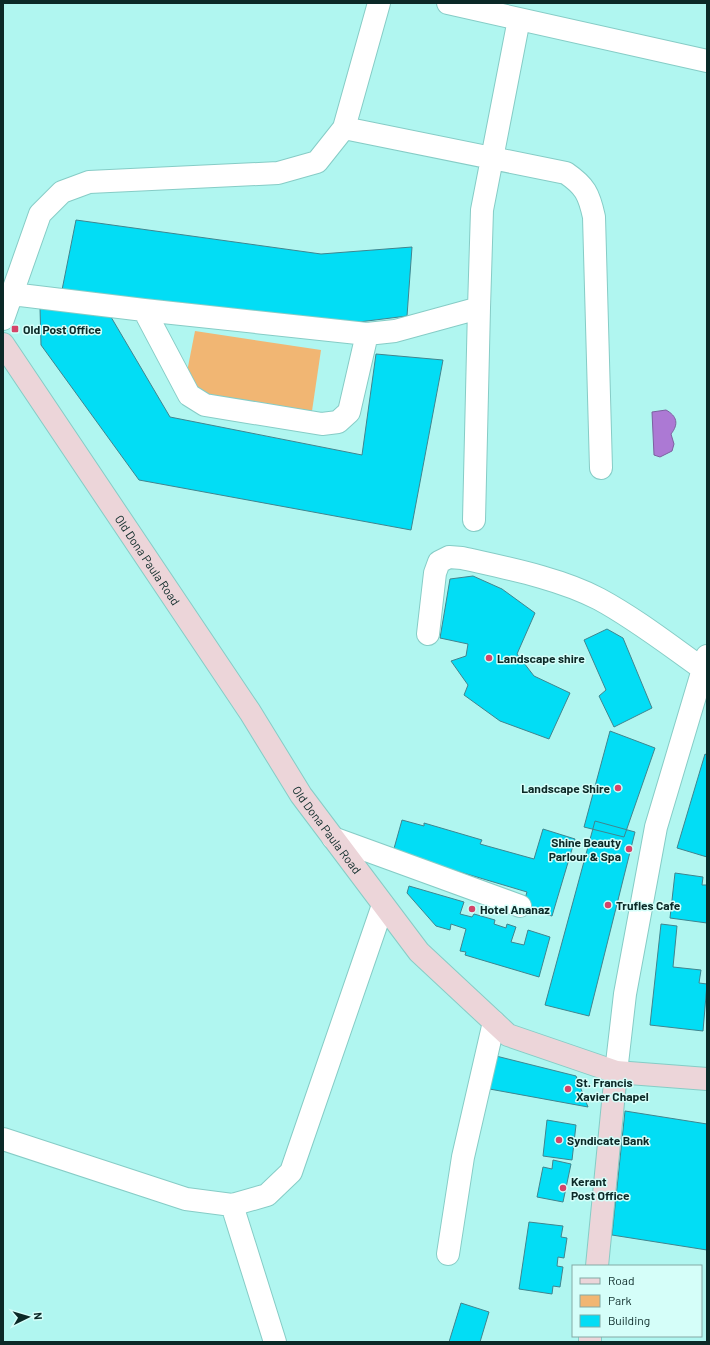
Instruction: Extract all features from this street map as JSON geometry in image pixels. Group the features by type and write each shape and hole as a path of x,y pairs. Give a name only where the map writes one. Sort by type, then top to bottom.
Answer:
{"main road":[{"name":"Old Dona Paula Road","path":"3,344 246,706 301,795 419,952 508,1035 616,1072 707,1079"},
{"path":"597,1265 616,1072"}],"street":[{"path":"3,319 40,214 62,192 89,182 278,173 317,162 344,128 379,3"},
{"path":"448,3 707,62"},
{"path":"474,520 482,210 519,19"},
{"path":"344,128 566,173 581,183 589,198 594,217 601,468"},
{"path":"12,294 366,334 395,331 479,308"},
{"path":"144,310 189,395 205,405 322,424 338,422 349,412 366,334"},
{"path":"428,634 435,573 439,562 449,557 462,558 544,578 598,599 705,662 656,828 625,994 616,1072"},
{"path":"333,838 520,906"},
{"path":"3,1140 186,1199 232,1205 267,1195 291,1172 383,905"},
{"path":"448,1254 463,1156 494,1022"},
{"path":"232,1205 275,1342"}],"green space":[{"path":"195,331 321,350 312,411 201,395 186,377"}],"shaded area":[{"path":"666,410 673,415 676,420 674,430 671,434 674,444 672,451 660,457 654,455 652,412"}],"building":[{"path":"76,220 321,254 412,247 407,316 335,325 61,295"},
{"path":"40,308 111,317 170,417 362,455 376,354 443,360 411,530 139,480 41,345"},
{"name":"Landscape shire","path":"473,576 502,589 535,613 517,654 534,676 570,693 549,739 500,721 464,695 468,685 451,661 466,656 468,644 440,638 450,579"},
{"name":"Landscape shire","path":"607,629 623,638 652,708 614,727 599,696 606,690 584,640"},
{"name":"Landscape Shire","path":"610,731 655,748 624,837 584,827"},
{"path":"705,754 707,755 707,857 677,848"},
{"path":"402,820 424,826 424,823 482,840 480,844 534,859 543,829 575,839 552,916 522,908 527,892 393,852"},
{"path":"595,821 635,832 589,1016 545,1005"},
{"path":"675,873 703,877 702,885 707,885 707,923 670,918"},
{"path":"409,886 464,902 460,914 472,917 474,914 495,920 494,924 506,928 507,924 516,927 511,942 524,945 528,930 550,937 539,977 465,955 466,952 460,951 466,929 451,924 450,930 436,926 407,893"},
{"path":"661,924 677,926 673,967 701,970 699,983 707,984 703,1031 650,1025"},
{"name":"St. Francis Xavier Chapel","path":"488,1054 576,1076 588,1107 484,1088"},
{"path":"625,1111 707,1124 707,1250 612,1235"},
{"name":"Syndicate Bank","path":"547,1120 576,1125 572,1160 543,1156"},
{"path":"553,1160 571,1164 563,1202 537,1197 543,1167 552,1169"},
{"path":"529,1222 563,1226 561,1237 567,1238 564,1258 558,1257 557,1266 563,1267 560,1287 553,1286 552,1294 519,1289"},
{"path":"461,1303 489,1312 480,1342 449,1342"}],"place":[{"name":"Old Post Office","path":"15,329"},
{"name":"Landscape shire","path":"489,658"},
{"name":"Landscape Shire","path":"618,788"},
{"name":"Shine Beauty Parlour & Spa","path":"629,849"},
{"name":"Trufles Cafe","path":"608,905"},
{"name":"Hotel Ananaz","path":"472,909"},
{"name":"St. Francis Xavier Chapel","path":"568,1089"},
{"name":"Syndicate Bank","path":"559,1140"},
{"name":"Kerant Post Office","path":"563,1188"}]}
